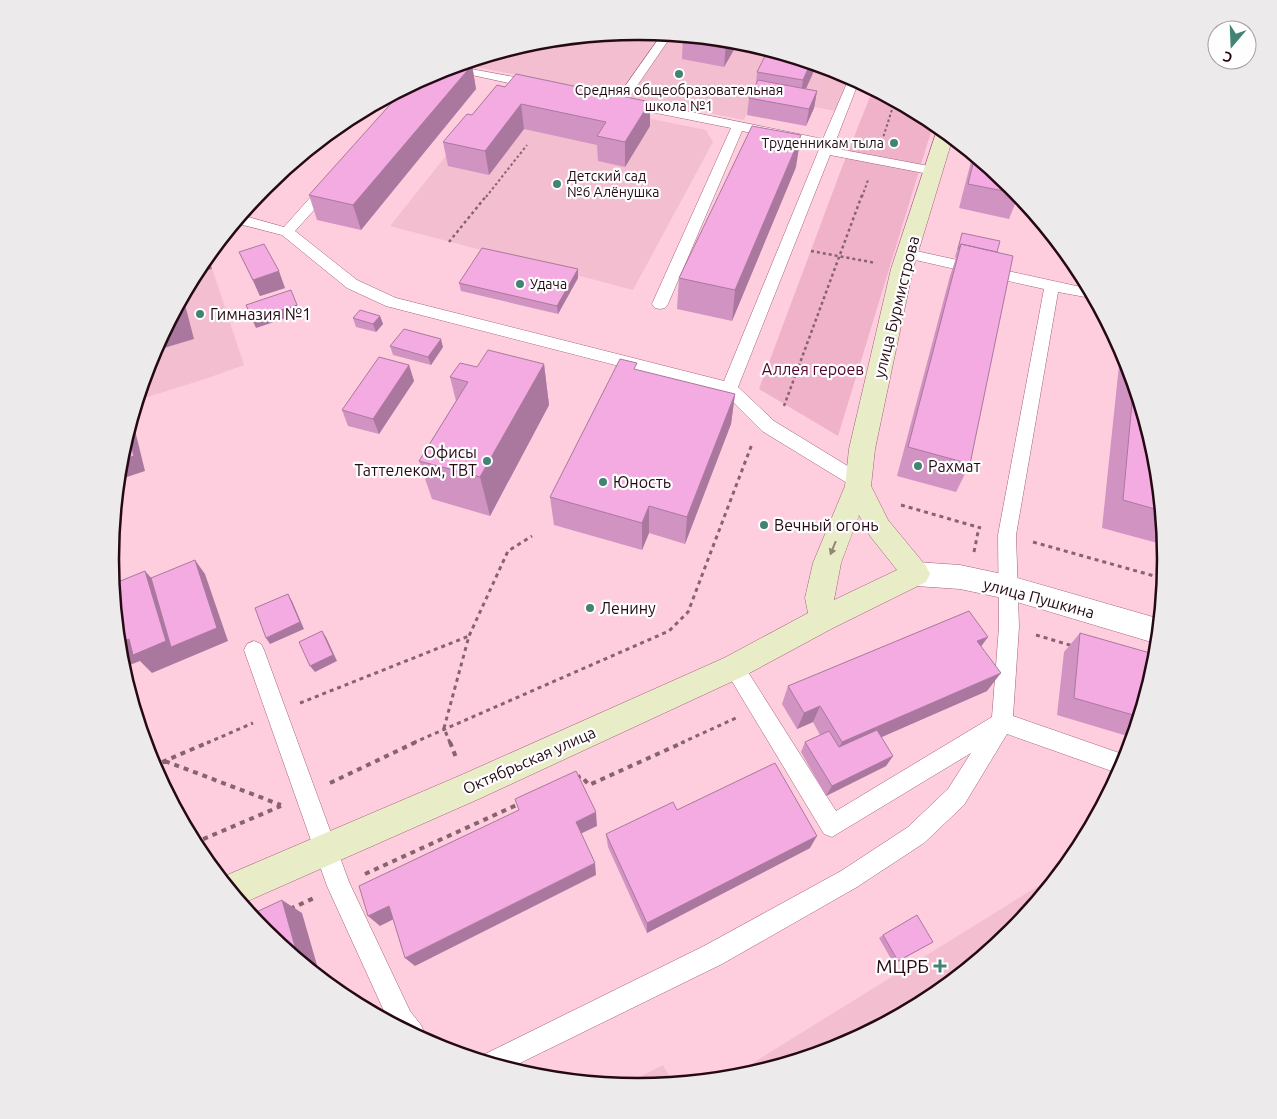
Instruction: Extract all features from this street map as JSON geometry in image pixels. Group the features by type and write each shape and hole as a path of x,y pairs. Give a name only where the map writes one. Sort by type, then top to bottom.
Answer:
{"street":[{"name":"улица Бурмистрова","path":"823,619 820,598 827,563 858,484 862,449 907,254 943,139"},
{"path":"858,484 879,528 916,574"},
{"name":"улица Пушкина","path":"916,574 968,579 1007,587 1153,630"},
{"name":"Октябрьская улица","path":"237,889 470,788 734,668 823,619 916,574"}],"lane":[{"path":"662,41 615,101 738,126 876,160 934,171"},
{"path":"464,71 544,87"},
{"path":"730,388 851,86"},
{"path":"660,304 738,126"},
{"path":"287,232 340,173"},
{"path":"245,221 287,232 352,284 391,302 730,388 768,426 858,484"},
{"path":"907,254 1084,293"},
{"path":"500,1060 713,955 849,879 916,835 956,797 1002,722 1009,627 1007,535 1052,286"},
{"path":"254,650 340,886 400,1020"},
{"path":"734,668 832,826 1002,722"},
{"path":"1002,722 1116,762"}],"path":[{"path":"781,414 876,160 893,107"},
{"path":"449,242 527,145"},
{"path":"786,246 877,264"},
{"path":"201,839 307,794 444,728 669,631 688,612 753,441"},
{"path":"899,504 1157,577"},
{"path":"968,579 979,527"},
{"path":"484,820 444,728 470,636 508,551 532,536"},
{"path":"1009,627 1082,648"},
{"path":"161,763 278,712 470,636"},
{"path":"572,780 581,776 590,785 759,707"},
{"path":"166,761 282,805"},
{"path":"282,913 528,800"}],"shaded area":[{"name":"Средняя общеобразовательная школа №1","path":"638,40 672,41 706,44 773,58 847,84 836,111 754,96 744,120 476,67 537,50 571,44"},
{"name":"Детский сад №6 Алёнушка","path":"500,88 706,130 713,142 633,290 390,226"},
{"name":"Гимназия №1","path":"212,268 244,365 146,398 173,330 208,269"},
{"name":"МЦРБ","path":"1047,880 1006,927 981,950 955,972 898,1009 837,1039 805,1051 745,1068"},
{"path":"663,1065 671,1078 638,1079 636,1079"}],"green space":[{"name":"Аллея героев","path":"870,95 931,131 838,436 759,389"}],"building":[{"path":"765,56 808,69 803,80 757,72"},
{"path":"468,69 353,205 309,195 391,104 440,80"},
{"path":"516,74 650,102 625,142 597,136 606,122 521,104 485,151 443,142 467,114 472,115 497,85 505,87"},
{"path":"758,80 817,91 809,109 749,98"},
{"path":"752,126 801,135 735,290 679,278"},
{"path":"973,163 1005,191 968,184"},
{"path":"962,233 1000,241 997,252 961,244 958,249"},
{"path":"264,244 279,271 253,280 239,252"},
{"path":"961,244 1013,256 970,464 908,447"},
{"name":"Удача","path":"482,248 578,269 557,306 459,283"},
{"path":"291,290 297,305 252,319 246,305"},
{"path":"360,310 380,316 373,324 353,318"},
{"path":"404,329 441,339 428,357 390,346"},
{"path":"488,350 544,364 480,477 419,461 468,382 450,377 460,363 477,367"},
{"path":"379,357 409,365 373,419 342,410"},
{"path":"620,359 637,363 634,369 735,394 687,517 649,506 642,523 550,497"},
{"path":"1132,400 1148,458 1156,509 1123,500"},
{"path":"132,447 134,456 129,458"},
{"path":"195,560 217,628 171,647 151,578"},
{"path":"145,571 166,641 133,655 129,639 125,640 120,581"},
{"path":"288,594 300,622 266,638 255,608"},
{"path":"969,611 988,637 977,641 1001,673 842,742 820,706 804,713 788,686"},
{"path":"322,631 333,655 310,666 299,642"},
{"path":"1080,633 1149,653 1133,715 1074,698"},
{"path":"877,730 893,756 832,786 805,742 829,731 839,747"},
{"path":"775,763 817,836 647,923 606,834 673,802 677,810"},
{"path":"576,771 596,812 576,822 595,863 405,958 389,906 368,916 359,886 519,810 515,799"},
{"path":"282,900 296,950 271,927 257,912"},
{"path":"917,915 933,942 898,961 883,935"}],"place":[{"name":"Средняя общеобразовательная школа №1","path":"679,74"},
{"name":"Труденникам тыла","path":"894,143"},
{"name":"Детский сад №6 Алёнушка","path":"557,184"},
{"name":"Удача","path":"520,284"},
{"name":"Гимназия №1","path":"200,314"},
{"name":"Офисы Таттелеком, ТВТ","path":"487,461"},
{"name":"Рахмат","path":"918,466"},
{"name":"Юность","path":"603,482"},
{"name":"Вечный огонь","path":"764,525"},
{"name":"Ленину","path":"590,608"},
{"name":"МЦРБ","path":"940,966"}]}
